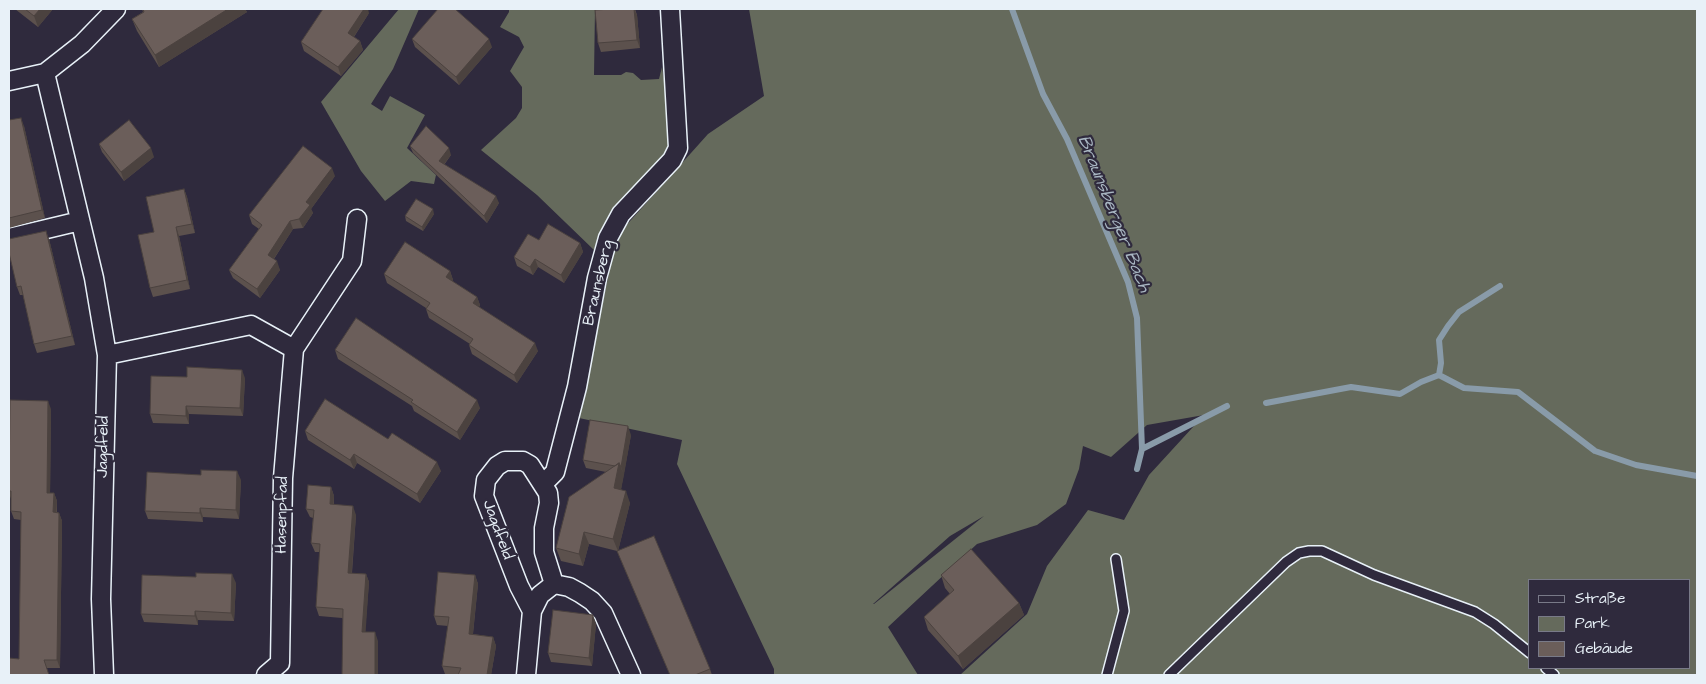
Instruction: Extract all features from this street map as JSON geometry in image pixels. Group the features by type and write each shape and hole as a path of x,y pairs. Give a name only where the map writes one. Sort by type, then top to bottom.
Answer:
{"street":[{"path":"9,81 46,73 82,44 116,9"},
{"name":"Braunsberg","path":"544,484 555,472 577,387 599,271 608,238 621,214 672,160 678,148 670,9"},
{"name":"Jagdfeld","path":"46,73 94,278 107,355 101,599 104,675"},
{"name":"Hasenpfad","path":"266,675 280,663 283,478 294,349 352,260 358,219"},
{"path":"9,238 80,221"},
{"path":"107,355 251,325 294,349"},
{"name":"Jagdfeld","path":"532,610 519,586 490,516 484,488 486,480 497,466 512,460 530,465 544,484 549,504 544,528 544,552 554,584"},
{"path":"526,675 532,610 540,595 554,584 569,587 580,593 592,601 603,613 631,675"}],"lane":[{"path":"1169,675 1286,562 1310,550 1322,551 1382,578 1475,612 1494,624 1528,651"},
{"path":"1107,675 1124,611 1116,559"}],"green space":[{"path":"399,9 419,9 393,69 371,104 382,111 390,96 425,115 407,148 436,175 434,184 411,181 385,201 361,171 321,102"},
{"path":"509,9 595,9 594,75 621,75 626,72 633,73 641,80 659,79 662,67 671,121 670,144 658,163 618,205 594,250 537,195 481,150 516,118 522,108 522,87 510,71 524,47 519,37 500,27"},
{"path":"749,9 1697,9 1697,675 960,675 1027,614 1047,566 1088,510 1124,520 1149,475 1204,415 1147,425 1111,457 1083,446 1079,469 1066,504 1037,525 977,544 888,627 918,675 774,675 774,669 677,464 682,440 579,418 612,258 622,230 708,134 764,96","holes":["984,516 874,604 950,536"]}],"building":[{"path":"25,9 40,9 34,16"},
{"path":"143,9 228,9 155,55 132,19 144,12"},
{"path":"323,9 364,9 348,33 360,41 338,67 301,42"},
{"path":"438,9 455,9 489,39 456,77 412,39"},
{"path":"634,9 637,40 598,43 595,10"},
{"path":"21,118 42,210 9,218 9,120"},
{"path":"129,120 151,148 121,172 99,144"},
{"path":"426,126 449,148 439,161 496,196 484,216 410,146"},
{"path":"303,146 332,168 306,202 310,205 299,219 290,221 268,255 277,261 257,289 229,270 262,225 249,215"},
{"path":"184,189 192,224 176,227 187,280 150,288 138,235 154,232 146,197"},
{"path":"416,199 433,209 422,227 405,216"},
{"path":"548,224 580,243 561,275 535,259 530,267 514,257 528,234 539,240"},
{"path":"46,231 72,336 34,344 21,286 17,287 9,253 9,239"},
{"path":"405,242 450,271 446,277 477,297 473,303 535,343 514,375 469,345 473,339 426,309 430,303 384,274"},
{"path":"356,318 477,400 457,432 411,402 413,400 335,350"},
{"path":"187,367 242,370 240,408 186,406 186,416 150,414 151,376 187,377"},
{"path":"325,399 388,439 392,433 437,462 417,494 354,454 350,460 305,431"},
{"path":"10,400 48,401 47,493 54,493 53,512 59,513 57,660 44,660 49,675 9,675 9,658 19,659 21,512 11,511 11,491 9,491"},
{"path":"590,420 628,426 621,467 619,463 615,466 583,460"},
{"path":"619,463 614,488 626,491 613,539 584,532 579,554 556,548 569,497"},
{"path":"201,470 237,471 236,510 200,508 200,513 145,511 147,472 201,475"},
{"path":"308,485 331,487 330,504 353,506 348,573 366,574 362,632 375,632 375,675 342,675 343,609 316,607 320,544 311,543 314,510 306,509"},
{"path":"654,536 710,669 695,675 670,675 617,551"},
{"path":"971,549 1019,603 958,656 924,617 954,590 941,575"},
{"path":"438,572 475,575 469,634 493,637 487,675 458,675 461,668 442,666 449,617 434,616"},
{"path":"196,573 232,574 231,613 195,611 195,616 141,614 142,575 196,577"},
{"path":"553,610 593,615 589,658 548,653"}],"waterway":[{"name":"Braunsberger Bach","path":"1012,9 1043,94 1067,139 1128,282 1137,318 1142,449 1137,469"},
{"path":"1439,375 1441,363 1439,340 1448,326 1459,312 1500,286"},
{"path":"1266,403 1351,387 1400,394 1421,382 1439,375 1464,388 1518,392 1595,451 1636,465 1697,476"},
{"path":"1142,449 1227,406"}]}
